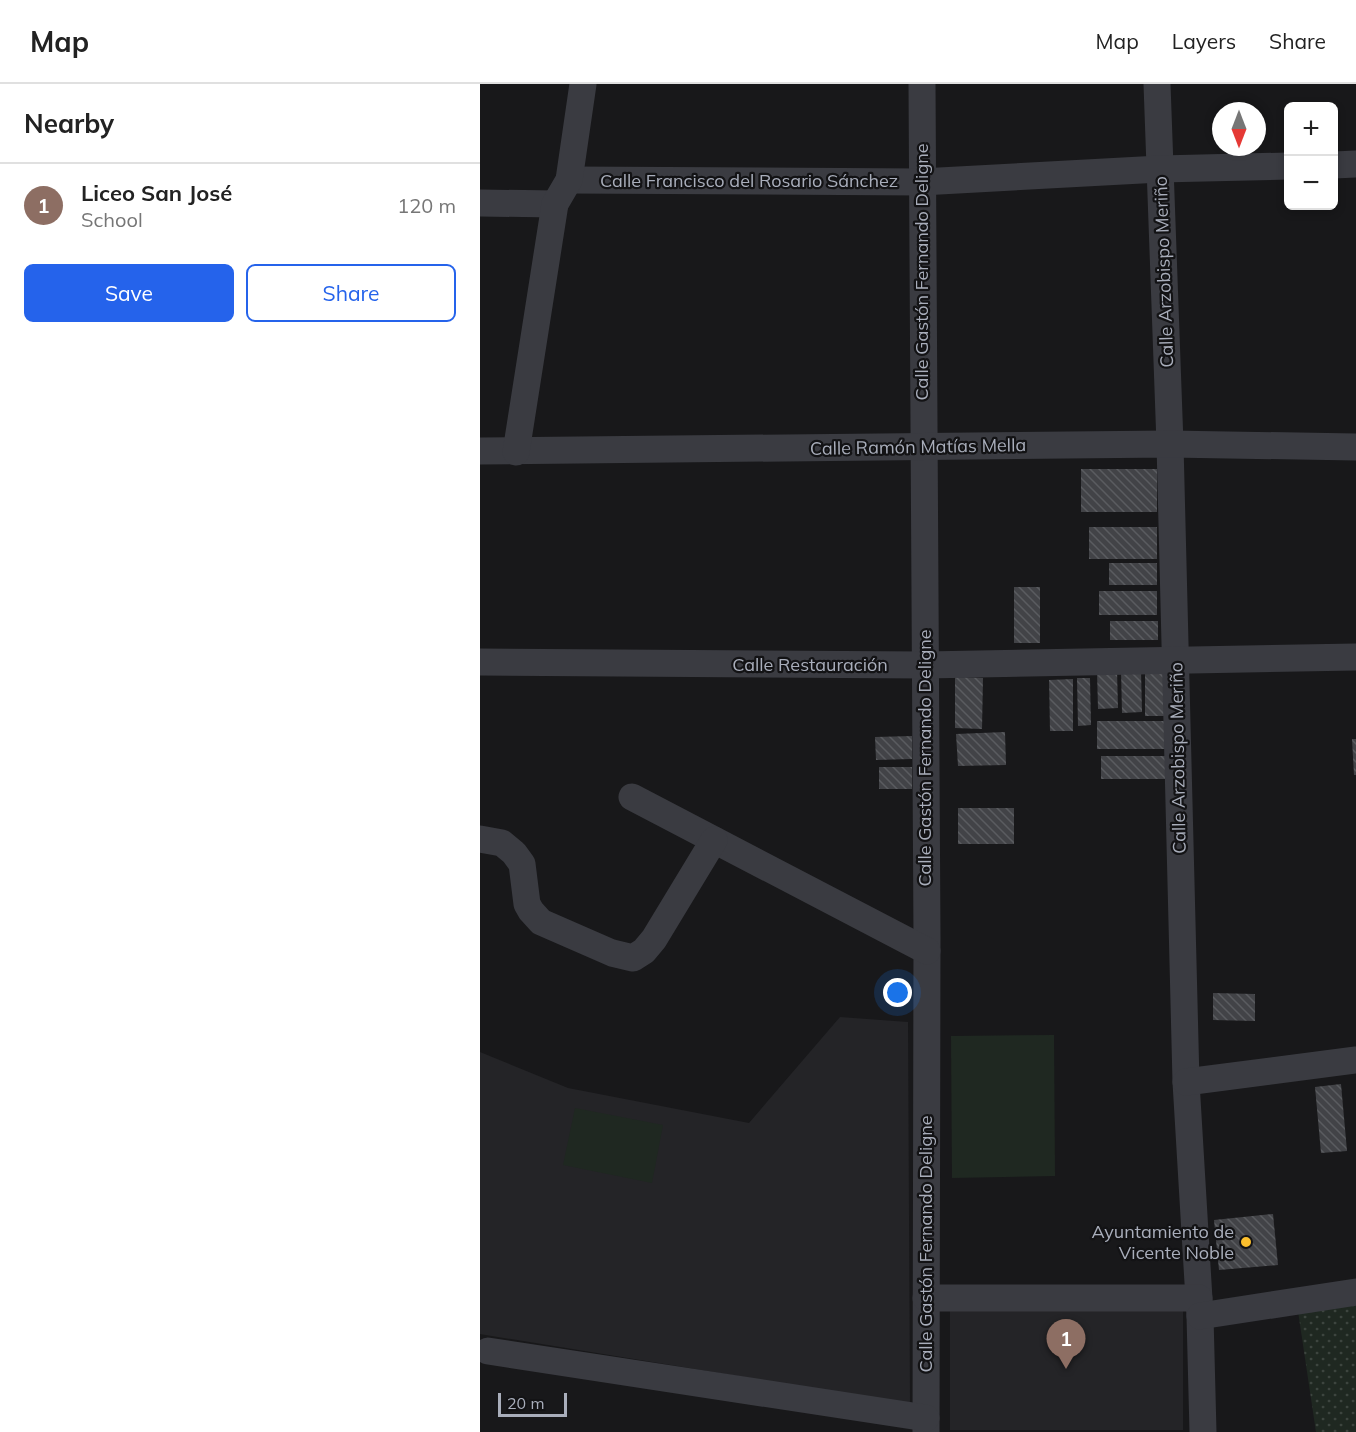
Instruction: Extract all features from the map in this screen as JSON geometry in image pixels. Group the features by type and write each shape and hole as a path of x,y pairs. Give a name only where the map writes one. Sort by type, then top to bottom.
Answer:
{"street":[{"path":"516,452 555,204 569,180 583,84"},
{"name":"Calle Gastón Fernando Deligne","path":"922,84 927,951 926,1425"},
{"name":"Calle Arzobispo Meriño","path":"1157,84 1170,444 1186,1082 1199,1307 1203,1432"},
{"path":"1338,165 1356,164"},
{"name":"Calle Francisco del Rosario Sánchez","path":"569,180 921,182 1160,169 1284,166"},
{"path":"480,203 555,204"},
{"name":"Calle Ramón Matías Mella","path":"480,451 1170,444 1356,447"},
{"name":"Calle Restauración","path":"480,662 925,665 1356,657"},
{"path":"632,796 927,951"},
{"path":"480,839 502,843 514,853 522,864 527,904 541,922 612,953 633,958 644,951 654,939 714,840"},
{"path":"1186,1082 1356,1060"},
{"path":"926,1298 1199,1307 1356,1292"},
{"path":"488,1351 926,1425"}],"shaded area":[{"path":"840,1017 908,1022 910,1404 480,1334 480,1052 568,1088 749,1123"},
{"path":"1054,1035 1055,1176 952,1178 951,1036"},
{"path":"575,1108 663,1125 652,1183 563,1165"},
{"path":"1356,1302 1356,1432 1316,1432 1298,1311"},
{"path":"1183,1305 1183,1430 950,1430 950,1308"}],"building":[{"path":"1081,469 1157,469 1157,512 1081,512"},
{"path":"1089,527 1157,527 1157,559 1089,559"},
{"path":"1109,563 1157,563 1157,585 1109,585"},
{"path":"1014,587 1040,587 1040,643 1014,643"},
{"path":"1099,591 1157,591 1157,615 1099,615"},
{"path":"1110,621 1158,621 1158,640 1110,640"},
{"path":"1117,670 1118,708 1098,709 1097,671"},
{"path":"1121,670 1141,670 1142,712 1122,713"},
{"path":"1145,671 1165,671 1165,716 1145,716"},
{"path":"955,677 983,678 982,729 955,728"},
{"path":"1077,678 1090,678 1091,725 1078,726"},
{"path":"1073,679 1073,731 1050,731 1049,680"},
{"path":"1097,721 1165,721 1165,749 1097,749"},
{"path":"1005,732 1006,765 958,766 956,734"},
{"path":"912,736 912,759 876,760 875,737"},
{"path":"1352,739 1356,739 1356,775 1354,775"},
{"path":"1101,756 1166,756 1167,779 1101,779"},
{"path":"879,767 912,767 912,789 879,789"},
{"path":"958,808 1014,808 1014,844 958,844"},
{"path":"1213,993 1255,994 1255,1021 1213,1020"},
{"path":"1341,1084 1347,1151 1321,1153 1315,1087"},
{"name":"Ayuntamiento de Vicente Noble","path":"1273,1214 1278,1265 1219,1270 1214,1220"}],"place":[{"name":"Ayuntamiento de Vicente Noble","path":"1246,1242"},
{"name":"Liceo San José","path":"1066,1369"}]}
